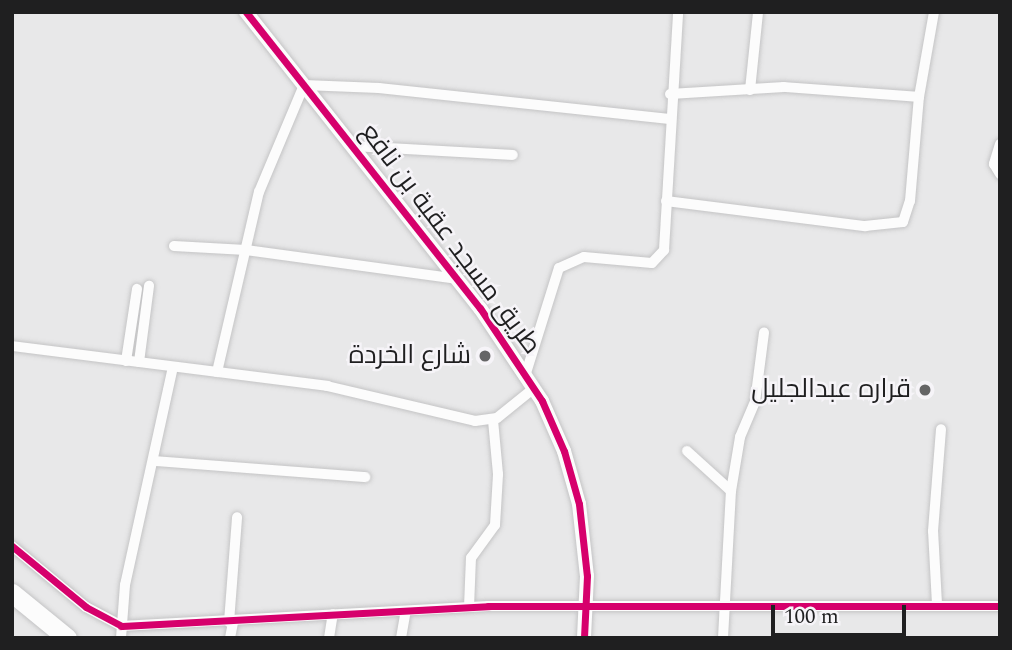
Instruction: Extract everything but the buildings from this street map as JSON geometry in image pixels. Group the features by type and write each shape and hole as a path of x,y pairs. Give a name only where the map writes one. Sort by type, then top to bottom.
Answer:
{"highway":[{"path":"12,593 67,638"}],"street":[{"name":"طريق مسجد عقبة بن نافع","path":"246,12 458,279 526,373 573,478 586,552 587,607 584,638"},
{"path":"526,373 559,268 584,257 660,260 664,250 670,94 678,12"},
{"path":"750,90 758,12"},
{"path":"666,201 895,226 903,222 911,201 919,97 934,12"},
{"path":"218,372 259,192 304,85 379,88 669,119"},
{"path":"670,94 784,87 919,97"},
{"path":"1000,144 994,163 1000,174"},
{"path":"353,146 513,155"},
{"path":"174,246 246,250 458,279"},
{"path":"139,362 149,286"},
{"path":"126,361 137,289"},
{"path":"723,638 731,491 740,437 755,402 764,333"},
{"path":"12,346 327,387 475,421 493,420 534,388"},
{"path":"121,632 125,585 155,461 173,367"},
{"path":"469,607 471,558 495,525 498,474 493,420"},
{"path":"937,604 933,531 941,429"},
{"path":"687,451 731,491"},
{"path":"155,461 365,477"},
{"path":"230,638 237,517"},
{"path":"12,546 121,632 333,614 469,607 937,604 1000,606"},
{"path":"401,638 406,611"},
{"path":"329,638 333,614"}],"cycle path":[{"path":"246,12 480,308 542,401 564,451 579,504 587,576 584,638"},
{"path":"12,546 86,607 121,626 488,606 1000,606"}],"place":[{"name":"شارع الخردة","path":"485,356"},
{"name":"قراره عبدالجليل","path":"925,390"}]}
